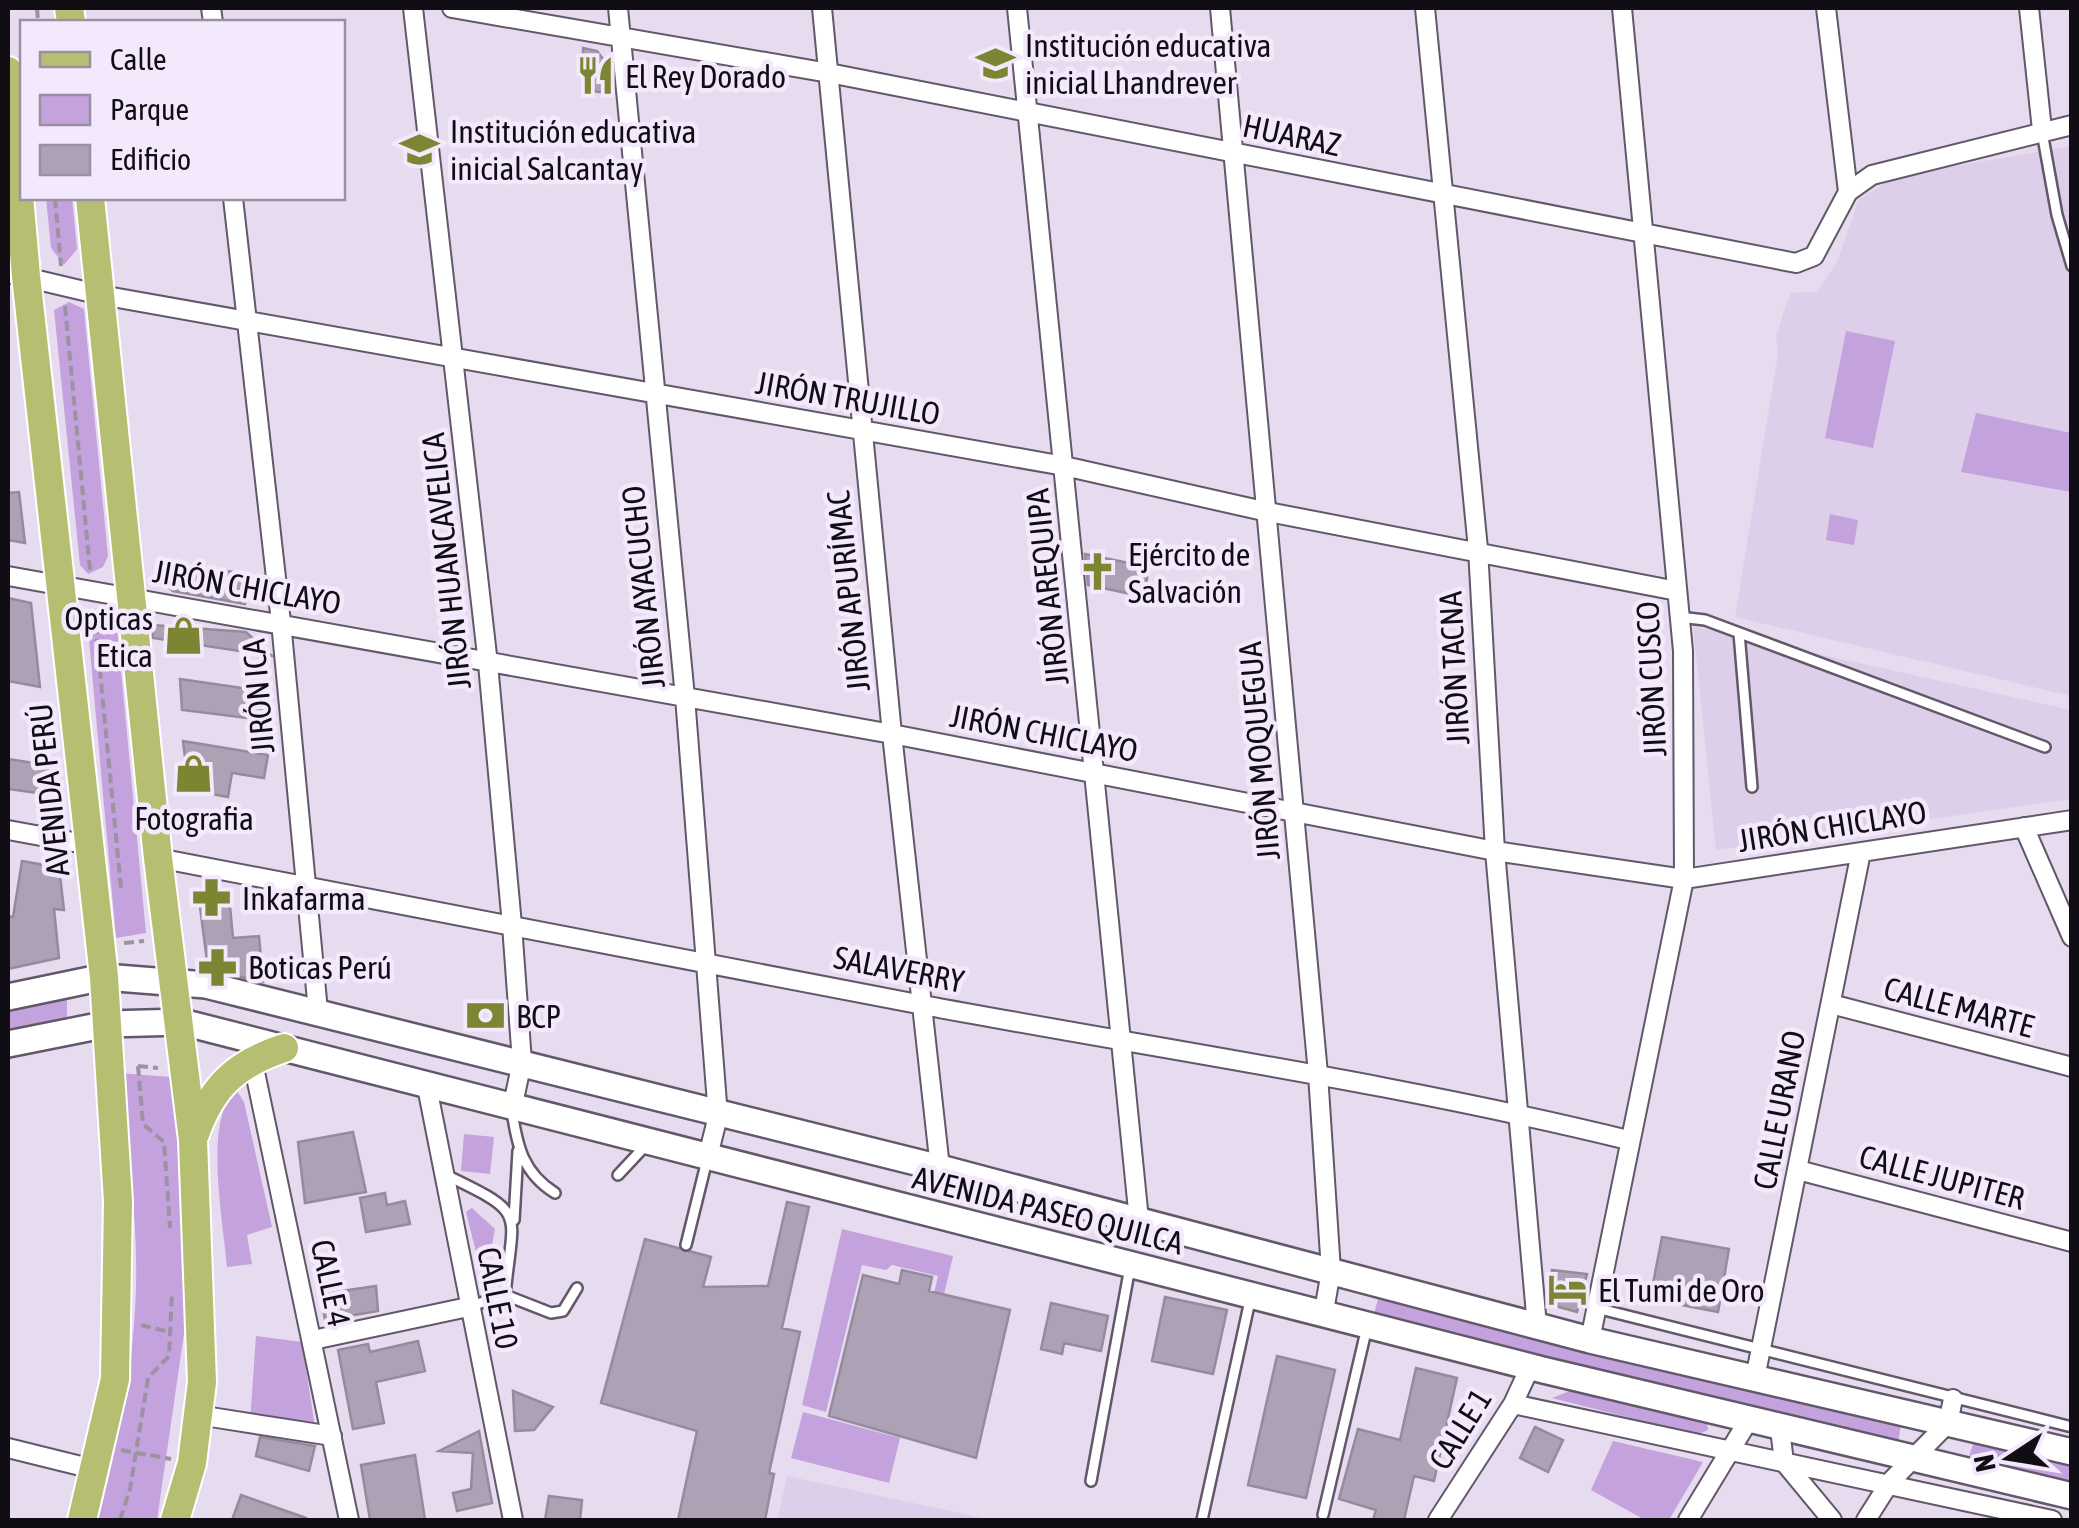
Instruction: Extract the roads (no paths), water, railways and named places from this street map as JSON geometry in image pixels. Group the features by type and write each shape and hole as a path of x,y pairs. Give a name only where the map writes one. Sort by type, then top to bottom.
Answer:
{"main road":[{"name":"AVENIDA PERÚ","path":"8,71 16,275 61,586 90,845 108,1024 118,1201 115,1379 82,1520"},
{"path":"90,200 158,858 182,1022 193,1140 202,1382 192,1463 175,1520"},
{"name":"AVENIDA PASEO QUILCA","path":"8,997 104,977 176,980 318,1011 718,1116 940,1168 1590,1340 1755,1378 1950,1411 2072,1452"},
{"name":"AVENIDA PASEO QUILCA","path":"8,1044 108,1024 182,1022 708,1160 1324,1311 1530,1367 2072,1496"},
{"path":"193,1140 216,1088 252,1058 284,1048"}],"street":[{"name":"JIRÓN HUANCAVELICA","path":"414,8 488,664 512,925 522,1062 512,1108"},
{"name":"HUARAZ","path":"452,8 829,74 1796,264 1807,262 1848,192"},
{"name":"JIRÓN AYACUCHO","path":"618,8 652,394 686,697 718,1116 708,1160"},
{"name":"JIRÓN APURÍMAC","path":"822,8 892,734 940,1168"},
{"name":"JIRÓN AREQUIPA","path":"1017,8 1139,1220"},
{"name":"JIRÓN MOQUEGUA","path":"1220,8 1318,1074 1331,1270 1324,1311"},
{"name":"JIRÓN TACNA","path":"1424,8 1478,549 1494,851 1522,1114 1537,1326"},
{"name":"JIRÓN CUSCO","path":"1590,1340 1684,880 1686,738 1680,617 1622,8"},
{"path":"1826,8 1848,192 1872,175 1900,165 2072,126"},
{"path":"2029,8 2042,130"},
{"name":"JIRÓN ICA","path":"233,200 282,622 318,1011"},
{"name":"JIRÓN TRUJILLO","path":"16,275 100,296 453,354 652,394 1064,466 1268,512 1478,549 1677,591"},
{"name":"JIRÓN CHICLAYO","path":"8,576 892,734 1494,851 1684,880 2072,820"},
{"path":"2024,826 2072,938"},
{"path":"8,830 90,845"},
{"name":"CALLE URANO","path":"1755,1378 1861,852"},
{"name":"SALAVERRY","path":"158,858 921,1005 1318,1074 1522,1114 1628,1140"},
{"name":"CALLE MARTE","path":"1831,1004 2072,1067"},
{"name":"CALLE 4","path":"252,1058 349,1520"},
{"name":"CALLE 10","path":"426,1087 513,1520"},
{"name":"CALLE JUPITER","path":"1798,1170 2072,1242"},
{"path":"313,1340 468,1307"},
{"name":"CALLE 1","path":"1438,1520 1512,1404 1530,1367"},
{"path":"1512,1404 1890,1482 2052,1520"},
{"path":"1866,1520 1890,1482 1950,1411"},
{"path":"198,1415 332,1436"},
{"path":"1688,1520 1748,1421"},
{"path":"1780,1429 1784,1462 1832,1520"},
{"path":"8,1448 99,1458"}],"lane":[{"path":"2042,130 2057,215 2072,266"},
{"path":"1680,617 1704,620 2045,747"},
{"path":"1738,634 1752,787"},
{"path":"505,1295 518,1151 512,1108"},
{"path":"618,1175 647,1144"},
{"path":"518,1151 536,1182 555,1193"},
{"path":"686,1245 708,1160"},
{"path":"443,1174 502,1202 514,1223"},
{"path":"1091,1481 1131,1264"},
{"path":"468,1307 505,1295 551,1313 563,1311 577,1288"},
{"path":"1202,1520 1252,1293"},
{"path":"1596,1308 1761,1350 1950,1411 2072,1427"},
{"path":"1322,1515 1368,1324"}],"place":[{"name":"Institución educativa inicial Lhandrever","path":"995,63"},
{"name":"El Rey Dorado","path":"595,76"},
{"name":"Institución educativa inicial Salcantay","path":"420,149"},
{"name":"Ejército de Salvación","path":"1098,572"},
{"name":"Opticas Etica","path":"183,636"},
{"name":"Fotografia","path":"194,773"},
{"name":"Inkafarma","path":"212,898"},
{"name":"Boticas Perú","path":"218,967"},
{"name":"BCP","path":"486,1016"},
{"name":"El Tumi de Oro","path":"1568,1290"}]}
